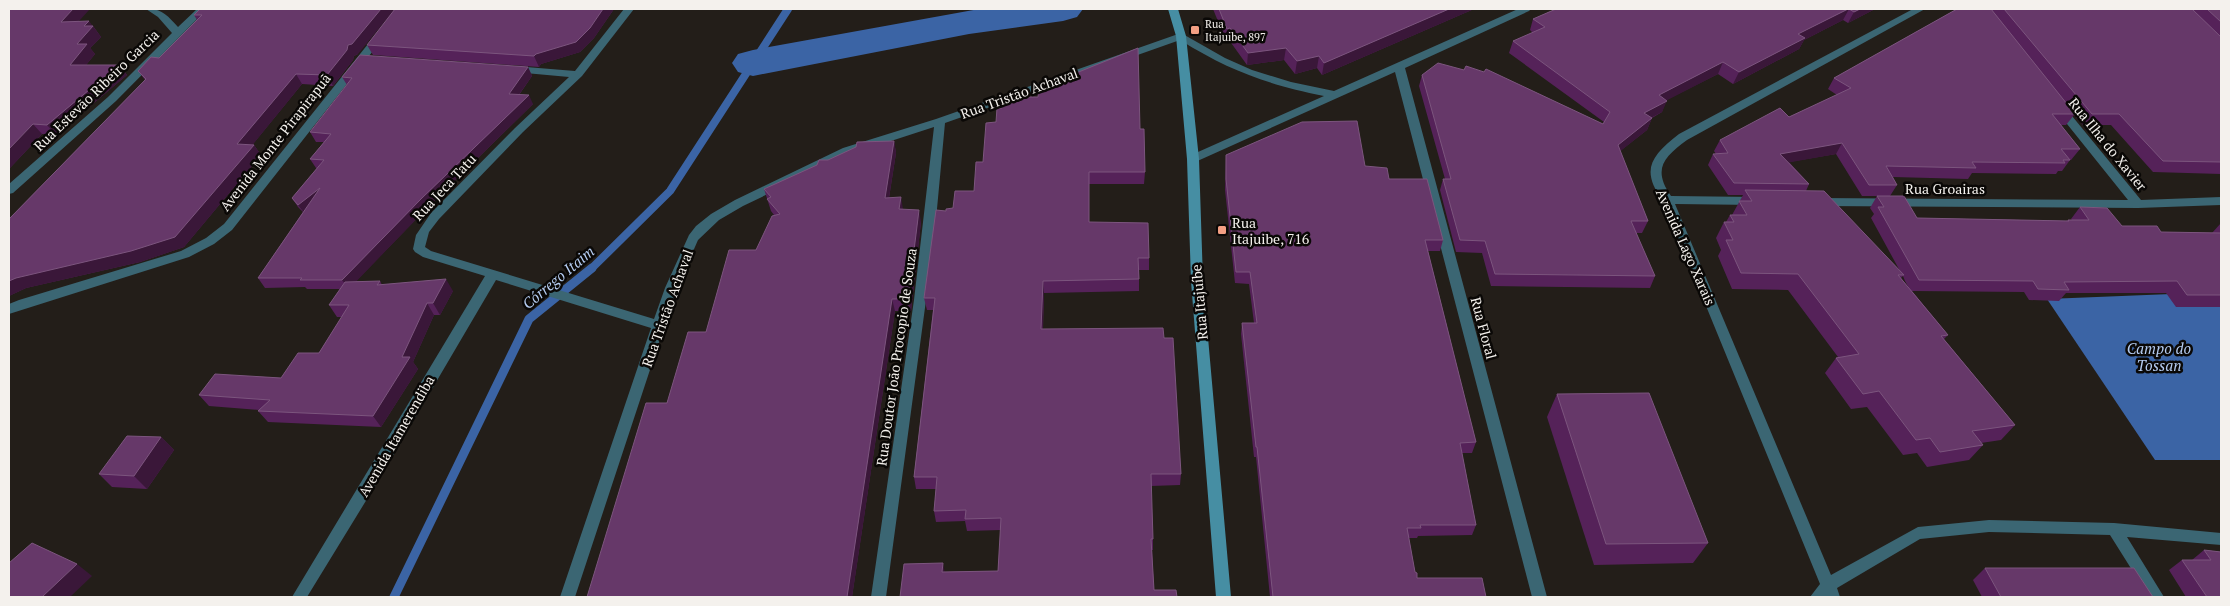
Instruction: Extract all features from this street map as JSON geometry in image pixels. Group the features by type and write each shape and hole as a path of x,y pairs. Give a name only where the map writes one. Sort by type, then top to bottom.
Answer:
{"main road":[{"name":"Rua Itajuíbe","path":"1172,9 1181,36 1193,159 1197,281 1224,597"}],"street":[{"path":"151,9 161,14 178,33"},
{"name":"Rua Estevão Ribeiro Garcia","path":"9,190 112,99 202,9"},
{"name":"Avenida Monte Pirapirapuã","path":"9,309 23,303 185,254 210,241 228,227 242,211 400,9"},
{"name":"Rua Jeca Tatu","path":"629,9 578,74 519,130 435,216 419,240 419,249 421,252 492,275 658,325"},
{"path":"1193,159 1526,9"},
{"name":"Avenida Lago Xarais","path":"1830,591 1668,200 1656,180 1655,170 1662,155 1683,137 1920,9"},
{"path":"1181,36 1222,60 1258,76 1335,95"},
{"name":"Rua Tristão Achaval","path":"568,597 671,288 693,238 715,217 847,151 940,122 1154,43 1181,36"},
{"path":"359,59 379,60"},
{"name":"Rua Floral","path":"1399,66 1540,597"},
{"path":"498,68 578,74"},
{"name":"Rua Ilha do Xavier","path":"2054,101 2138,204"},
{"name":"Rua Doutor João Procopio de Souza","path":"879,597 893,479 934,192 940,122"},
{"path":"1668,200 1768,201"},
{"name":"Rua Groairas","path":"1808,202 2138,204 2221,201"},
{"name":"Avenida Itamerendiba","path":"299,597 370,482 492,275"},
{"path":"1818,597 1918,534 1989,526 2114,529 2221,539"},
{"path":"2114,529 2157,597"}],"water":[{"name":"Campo do Tossan","path":"2221,292 2221,460 2155,460 2047,299"}],"building":[{"path":"9,9 73,9 61,22 89,21 84,26 93,26 77,44 87,44 70,65 119,65 47,125 33,124 9,149"},
{"path":"200,9 381,9 352,44 348,45 347,50 327,75 296,74 237,144 254,145 175,237 131,251 9,281 9,217 146,79 138,71 151,57 159,58 202,15 194,15"},
{"path":"395,9 603,9 590,28 576,42 534,56 367,45"},
{"path":"1219,9 1449,9 1324,63 1319,56 1297,61 1286,48 1248,53 1230,28 1227,29"},
{"path":"1556,9 1848,9 1798,34 1805,38 1739,72 1723,62 1659,95 1667,101 1644,113 1652,118 1618,145 1648,221 1631,221 1655,276 1495,274 1485,241 1460,240 1443,179 1451,179 1422,75 1438,63 1464,70 1466,66 1484,72 1486,69 1603,124 1610,112 1513,41 1545,27 1533,19"},
{"path":"1849,9 1860,9 1854,12"},
{"path":"1957,9 1991,9 2075,114 2052,114 2080,149 2061,149 2070,160 2063,160 2065,163 1972,162 1976,168 1886,166 1897,185 1869,185 1842,143 1780,154 1809,184 1734,183 1713,154 1728,153 1720,140 1780,108 1789,117 1851,88 1834,78"},
{"path":"2004,9 2192,9 2221,37 2221,162 2163,161 2119,114 2092,114"},
{"path":"2207,9 2221,9 2221,22"},
{"path":"1138,48 1140,129 1144,129 1145,172 1089,172 1089,222 1148,223 1149,258 1138,258 1139,279 1043,281 1041,329 1163,328 1164,338 1173,338 1181,474 1151,474 1153,539 1151,539 1154,590 1176,590 1177,597 900,597 904,564 943,563 942,572 998,571 1001,518 965,519 966,510 934,511 937,477 914,477 935,298 924,298 936,210 946,211 946,209 953,208 955,191 974,191 976,162 983,162 986,123 996,122 997,108 1002,108 1003,97 1038,97 1039,88"},
{"path":"360,55 528,67 509,94 529,95 421,199 342,280 258,278 320,188 298,205 292,198 324,160 310,159 331,134 310,132 352,78 342,77"},
{"path":"1357,121 1365,166 1387,168 1389,179 1427,179 1443,240 1425,240 1476,442 1460,443 1476,525 1420,525 1421,528 1407,528 1415,572 1417,573 1417,578 1482,578 1486,597 1273,597 1242,323 1257,323 1250,272 1236,272 1226,179 1226,155 1302,122"},
{"path":"894,141 885,198 901,197 899,209 919,210 908,299 892,299 847,597 587,597 646,403 667,403 688,332 706,332 729,250 756,250 772,216 780,214 767,199 771,197 764,189 817,165 819,160 828,160 856,147 857,142"},
{"path":"1745,190 1824,191 1904,275 1898,275 1948,335 1941,336 2015,425 1972,431 1983,445 1940,452 1930,438 1916,440 1879,391 1863,394 1836,358 1859,354 1798,274 1741,273 1726,240 1733,240 1724,222 1734,222 1730,215 1747,215 1739,201 1752,201"},
{"path":"1877,196 1904,196 1917,218 2089,220 2080,207 2107,208 2122,226 2157,226 2161,232 2221,233 2221,295 2187,295 2177,281 2064,282 2069,290 2038,289 2033,281 1919,280 1878,207 1884,207"},
{"path":"446,279 433,303 427,303 402,357 410,357 373,416 258,411 270,400 199,395 215,374 281,378 298,353 319,353 349,305 329,305 345,282 380,281 377,285"},
{"path":"1649,393 1708,543 1606,544 1557,394"},
{"path":"127,436 161,437 134,476 99,474"},
{"path":"32,543 77,564 42,597 9,597 9,563"},
{"path":"2204,550 2221,552 2221,597 2207,597 2182,560 2211,560"},
{"path":"1985,568 2134,568 2153,597 2001,597"}],"waterway":[{"name":"Córrego Itaim","path":"591,269 670,191 788,9"},
{"path":"753,63 969,22 1063,9"},
{"name":"Córrego Itaim","path":"394,597 529,319 592,268"}],"place":[{"name":"Rua Itajuibe, 897","path":"1195,30"},
{"name":"Rua Itajuibe, 716","path":"1222,230"}]}
